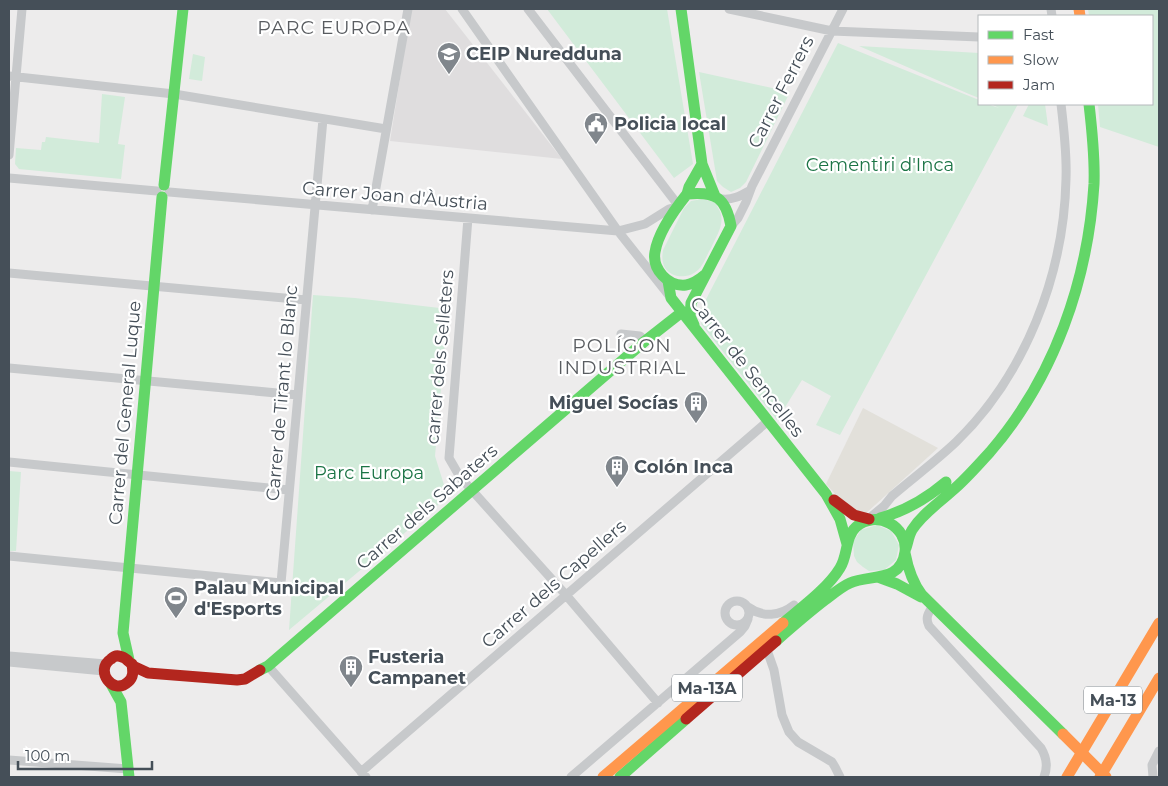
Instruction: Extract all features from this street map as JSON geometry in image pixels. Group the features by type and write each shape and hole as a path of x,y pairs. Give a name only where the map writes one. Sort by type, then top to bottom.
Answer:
{"main road":[{"name":"Carrer del General Luque","path":"130,662 123,632 163,191 183,9"},
{"path":"680,9 702,164 718,197 726,206 730,215 731,226 691,303 690,316 696,329"},
{"path":"931,603 897,584 866,576 856,569 848,557 849,537 852,531 862,522 898,513 915,505 953,476 1000,423 1038,360 1058,314 1075,254 1080,223 1084,152 1079,105"},
{"path":"875,577 895,571 903,561 913,529 920,518 956,487 983,460 1014,420 1043,373 1063,327 1079,282 1086,249 1092,208 1094,168 1089,105"},
{"path":"702,164 689,187 688,194 677,206 659,240 655,251 655,262 660,272 668,281 676,284 692,283 706,274"},
{"path":"688,194 701,192 718,197"},
{"path":"668,281 671,298"},
{"name":"Carrer de Sencelles","path":"671,298 826,494 840,519 847,547"},
{"name":"Carrer dels Sabaters","path":"130,662 146,672 237,680 268,666 645,341 682,312"},
{"name":"Carrer de Sencelles","path":"826,494 849,512 859,517 874,518"},
{"path":"874,518 888,521 900,530 905,541 908,569 915,586 1106,777"},
{"name":"Ma-13A","path":"603,777 828,584 839,571 845,559 847,547"},
{"name":"Ma-13A","path":"620,777 817,606 853,582 875,577"},
{"name":"Ma-13","path":"1067,777 1159,623"},
{"name":"Carrer del General Luque","path":"107,665 123,632"},
{"path":"121,702 134,671 126,658 118,656 107,665 106,678 121,702 129,773"},
{"path":"111,684 121,686 146,672"},
{"name":"Ma-13","path":"1100,777 1159,678"}],"street":[{"path":"9,155 12,76 22,9"},
{"path":"372,210 408,9"},
{"name":"Carrer de Sencelles","path":"462,9 618,231 671,298"},
{"path":"528,9 677,206"},
{"path":"729,9 832,31 978,38"},
{"name":"Carrer Ferrers","path":"731,226 738,218 749,191 843,9"},
{"path":"12,76 174,94 386,129"},
{"path":"874,518 892,496 956,442 974,422 1014,366 1032,332 1050,283 1062,230 1066,181 1066,151 1061,105"},
{"name":"Carrer de Tirant lo Blanc","path":"129,569 281,583 323,119"},
{"name":"Carrer Joan d'Àustria","path":"9,178 618,231 645,224 677,206"},
{"path":"718,197 729,200 738,198 749,191"},
{"name":"carrer dels Selleters","path":"468,218 449,458 460,477 566,595 658,702"},
{"name":"Carrer de Sencelles","path":"642,261 660,272"},
{"path":"9,273 306,300"},
{"path":"621,334 640,336 645,341"},
{"path":"9,368 298,394"},
{"name":"Carrer dels Capellers","path":"363,774 566,595 768,421"},
{"path":"9,462 289,490"},
{"path":"9,556 129,569"},
{"path":"725,644 728,639 729,629 723,614 728,604 736,601 743,602 756,613 779,613 806,595 828,584"},
{"path":"931,603 927,616 929,626 1041,748 1046,760 1044,777"},
{"path":"571,777 745,626 750,611 748,607"},
{"path":"723,614 733,625 741,625 748,619"},
{"path":"767,650 774,670 782,715 788,732 798,742 832,762 840,777"},
{"path":"9,656 107,665"},
{"path":"9,662 107,665"},
{"path":"268,666 363,774"},
{"path":"1153,777 1152,765 1159,751"},
{"path":"9,760 129,773"}],"shaded area":[{"name":"CEIP Nuredduna","path":"411,9 445,9 562,159 390,141"},
{"path":"863,408 938,448 864,515 839,498 826,484"}],"green space":[{"path":"547,9 667,9 693,164 674,178"},
{"path":"1088,9 1159,9 1159,147 1100,127 1098,105 1153,105 1153,15 1089,15"},
{"name":"Cementiri d'Inca","path":"838,43 978,100 978,105 990,105 999,108 993,105 1017,105 840,435 816,425 831,396 802,380 777,420 701,324 703,319 699,313"},
{"path":"859,46 978,53 978,98"},
{"path":"193,54 205,57 202,81 189,79"},
{"path":"699,72 790,92 746,182 740,188 731,192 717,181"},
{"path":"102,94 125,97 118,144 125,145 121,179 19,169 15,164 16,148 41,150 42,142 45,142 46,137 99,143"},
{"path":"1028,105 1045,105 1048,126 1023,116"},
{"path":"702,199 715,202 721,213 722,218 718,233 704,262 697,271 686,276 673,275 664,266 663,250 684,208 691,201"},
{"name":"Parc Europa","path":"313,295 448,309 435,456 445,488 438,505 289,630"},
{"path":"9,471 21,472 16,551 9,551"},
{"path":"877,525 891,531 899,545 896,560 884,570 869,571 857,562 854,556 853,542 861,530"}],"traffic: fast":[{"path":"164,185 183,9"},
{"path":"681,9 702,164 715,196"},
{"path":"906,548 911,532 916,524 967,477 1013,423 1032,393 1064,327 1084,256 1090,220 1094,174 1089,105"},
{"path":"687,194 702,164"},
{"path":"694,325 690,316 691,303 731,226 726,209 718,198 705,194 687,194 663,229 655,252 656,265 667,280 679,285 692,284 706,274"},
{"path":"129,660 123,633 162,197"},
{"path":"668,281 671,298 826,494 840,519 847,544"},
{"path":"260,670 268,666 645,341 682,312"},
{"path":"880,518 915,504 946,482"},
{"path":"776,641 843,586 858,580 884,576 898,569 905,552 905,543 896,528 881,520 864,522 856,527 850,536 843,563 829,583 783,623"},
{"path":"905,553 911,575 922,595 1063,734"},
{"path":"878,577 897,584 921,597"},
{"path":"111,684 121,702 129,777"},
{"path":"620,777 686,719"}],"traffic: slow":[{"path":"1079,9 1080,15"},
{"path":"603,777 783,623"},
{"path":"1067,777 1159,623"},
{"path":"1100,777 1159,678"},
{"path":"1063,734 1106,777"}],"traffic: jam":[{"path":"834,500 854,515 869,519"},
{"path":"686,719 776,641"},
{"path":"132,664 132,676 128,682 122,685 112,684 105,675 104,669 106,664 112,658 118,656 148,673 237,680 245,679 260,670"}],"place":[{"name":"CEIP Nuredduna","path":"449,75"},
{"name":"Policia local","path":"596,145"},
{"name":"Miguel Socías","path":"696,424"},
{"name":"Colón Inca","path":"617,488"},
{"name":"Palau Municipal d'Esports","path":"176,619"},
{"name":"Fusteria Campanet","path":"351,688"}],"district":[{"name":"PARC EUROPA","path":"334,27"},
{"name":"POLÍGON INDUSTRIAL","path":"622,356"}]}
